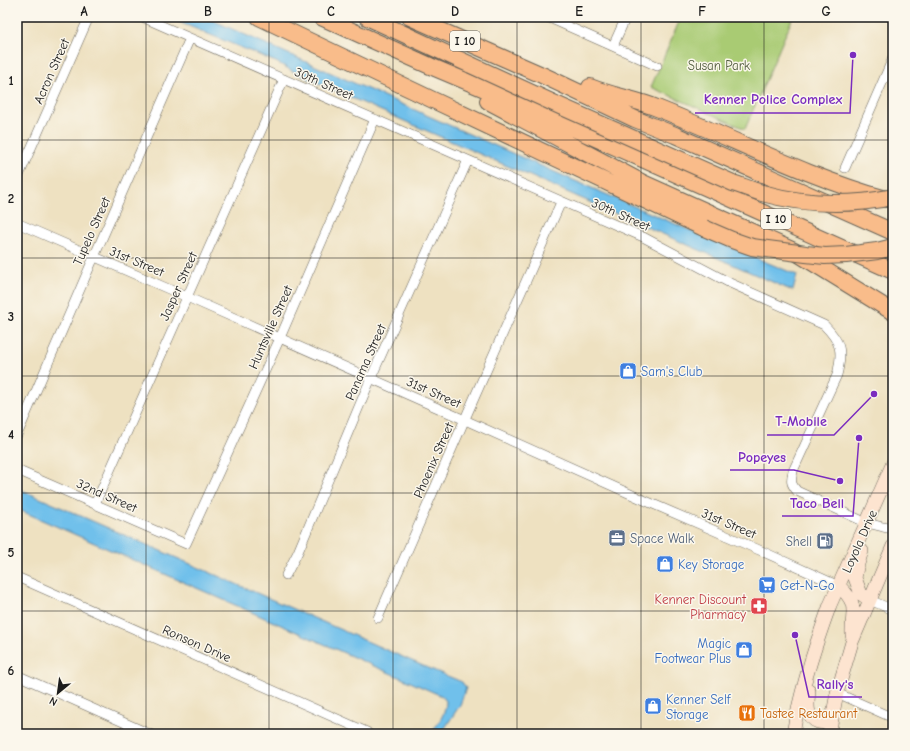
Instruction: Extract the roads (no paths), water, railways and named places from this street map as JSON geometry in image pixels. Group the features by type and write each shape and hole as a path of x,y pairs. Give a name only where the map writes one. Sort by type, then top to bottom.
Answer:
{"highway":[{"path":"259,17 732,240 752,247 825,256 877,251 893,247"},
{"name":"I 10","path":"321,17 893,271"},
{"path":"367,17 560,106 733,183 761,193 812,202 840,203 861,202 893,196"},
{"name":"I 10","path":"410,17 542,75 635,119 675,135 893,232"},
{"path":"430,66 482,98 643,183 794,251 893,312"},
{"path":"542,75 558,75 602,92 655,107 827,180 893,201"}],"main road":[{"name":"Loyola Drive","path":"793,734 810,665 824,623 893,463"},
{"path":"861,535 862,551 855,578 861,594 870,600"},
{"path":"810,665 807,706 810,716 812,719 830,728 837,693 852,642 893,546"},
{"path":"839,586 847,593 852,601 854,612 851,624 852,642"}],"street":[{"name":"Acron Street","path":"17,180 89,17"},
{"name":"30th Street","path":"142,17 642,237 730,283 824,325 834,335 840,351 840,362 837,375 793,471 791,480 793,486 798,491 867,523 893,529"},
{"path":"547,17 657,66"},
{"path":"613,46 626,17"},
{"name":"Tupelo Street","path":"17,435 190,38"},
{"path":"845,168 893,58"},
{"name":"Jasper Street","path":"95,504 284,79"},
{"name":"Huntsville Street","path":"186,544 280,338 374,119"},
{"name":"Panama Street","path":"286,575 298,552 371,378 468,160"},
{"name":"Phoenix Street","path":"378,618 561,202"},
{"name":"31st Street","path":"17,223 371,378 646,502 839,586"},
{"name":"32nd Street","path":"17,470 186,544"},
{"name":"Ronson Drive","path":"17,577 367,733"},
{"path":"870,600 893,610"},
{"path":"17,675 150,734"},
{"path":"837,693 893,718"}],"water":[{"path":"167,17 205,17 566,177 797,275 793,291 306,78 276,62"},
{"path":"17,488 462,682 466,688 460,705 441,734 431,734 445,710 446,701 442,696 17,509"}],"place":[{"name":"Kenner Police Complex","path":"853,55"},
{"name":"Sam's Club","path":"628,371"},
{"name":"T-Mobile","path":"874,394"},
{"name":"Taco Bell","path":"859,438"},
{"name":"Popeyes","path":"840,481"},
{"name":"Space Walk","path":"617,538"},
{"name":"Shell","path":"825,541"},
{"name":"Key Storage","path":"665,564"},
{"name":"Get-N-Go","path":"767,585"},
{"name":"Kenner Discount Pharmacy","path":"759,606"},
{"name":"Rally's","path":"795,635"},
{"name":"Magic Footwear Plus","path":"744,650"},
{"name":"Kenner Self Storage","path":"653,706"},
{"name":"Tastee Restaurant","path":"747,713"}],"park label":[{"name":"Susan Park","path":"719,65"}]}
